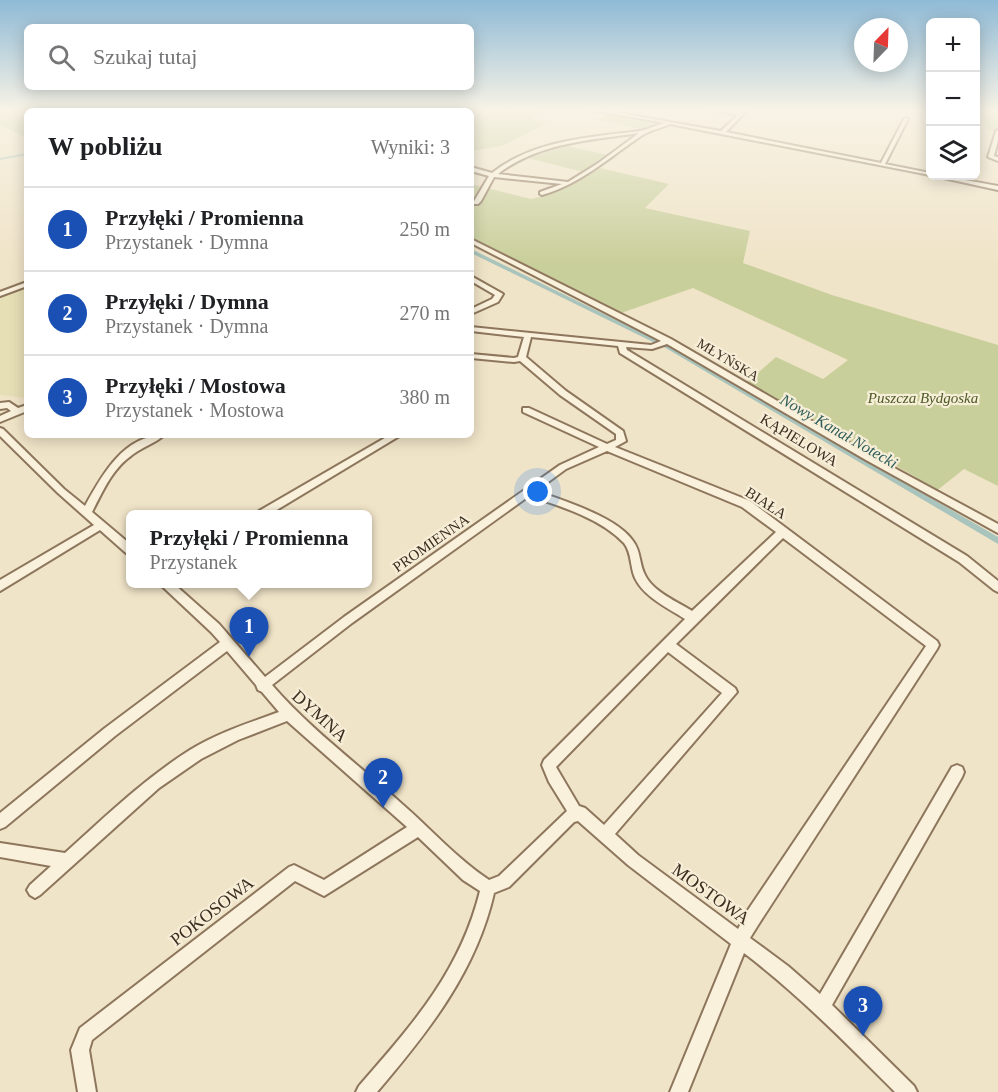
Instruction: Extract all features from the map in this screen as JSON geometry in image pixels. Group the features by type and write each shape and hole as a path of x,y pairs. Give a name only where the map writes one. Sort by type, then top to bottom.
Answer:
{"street":[{"path":"476,203 493,175 515,160"},
{"path":"542,193 567,183 605,160"},
{"path":"857,160 926,173"},
{"path":"882,165 885,160"},
{"path":"474,170 493,175 567,183"},
{"path":"957,180 998,188"},
{"name":"MŁYŃSKA","path":"474,243 668,341 998,529"},
{"path":"474,280 499,294 495,300 474,310"},
{"path":"0,294 24,285"},
{"path":"474,329 652,347 668,341"},
{"path":"474,356 514,360 522,358 528,336"},
{"name":"KĄPIELOWA","path":"622,345 623,351 963,559 998,587"},
{"name":"PROMIENNA","path":"262,686 348,620 529,493 562,467 617,444 622,437 616,429 580,406 522,358"},
{"path":"0,406 12,406 17,412"},
{"path":"0,419 24,409"},
{"name":"BIAŁA","path":"526,410 606,447 746,504 933,645 741,940"},
{"path":"0,431 126,546"},
{"path":"87,513 112,465 129,450 154,438"},
{"path":"270,510 392,438"},
{"path":"529,493 563,503 627,540 636,554 637,570 643,582 693,618"},
{"path":"0,586 102,525"},
{"path":"365,1092 401,1050 453,977 480,924 488,888 504,882 574,813 569,799 552,776 549,765 693,618 783,532"},
{"name":"DYMNA","path":"171,588 228,643 262,686 289,714 468,875 488,888"},
{"path":"0,822 110,732 228,643"},
{"path":"605,834 731,692 668,645"},
{"path":"35,890 154,783 196,754 234,735 289,714"},
{"path":"822,1007 957,772"},
{"name":"MOSTOWA","path":"574,813 586,816 656,878 741,940 822,1007 908,1092"},
{"name":"POKOSOWA","path":"87,1092 80,1050 86,1034 136,994 294,872 324,888 418,829"},
{"path":"0,850 69,861"},
{"path":"679,1092 741,940"}],"shaded area":[{"path":"24,287 24,398 0,395 0,295"}],"green space":[{"name":"Puszcza Bydgoska","path":"536,160 612,160 600,168 669,184 645,208 750,231 743,263 832,295 998,345 998,486 964,469 935,492 914,476 746,383 776,357 823,379 848,360 693,288 621,313 474,242 474,185 531,199 551,194 591,174"}],"waterway":[{"name":"Nowy Kanał Notecki","path":"474,252 657,342"},
{"name":"Nowy Kanał Notecki","path":"666,346 998,541"}],"place":[{"name":"Przyłęki / Promienna","path":"249,657"},
{"name":"Przyłęki / Dymna","path":"383,808"},
{"name":"Przyłęki / Mostowa","path":"863,1036"}]}
